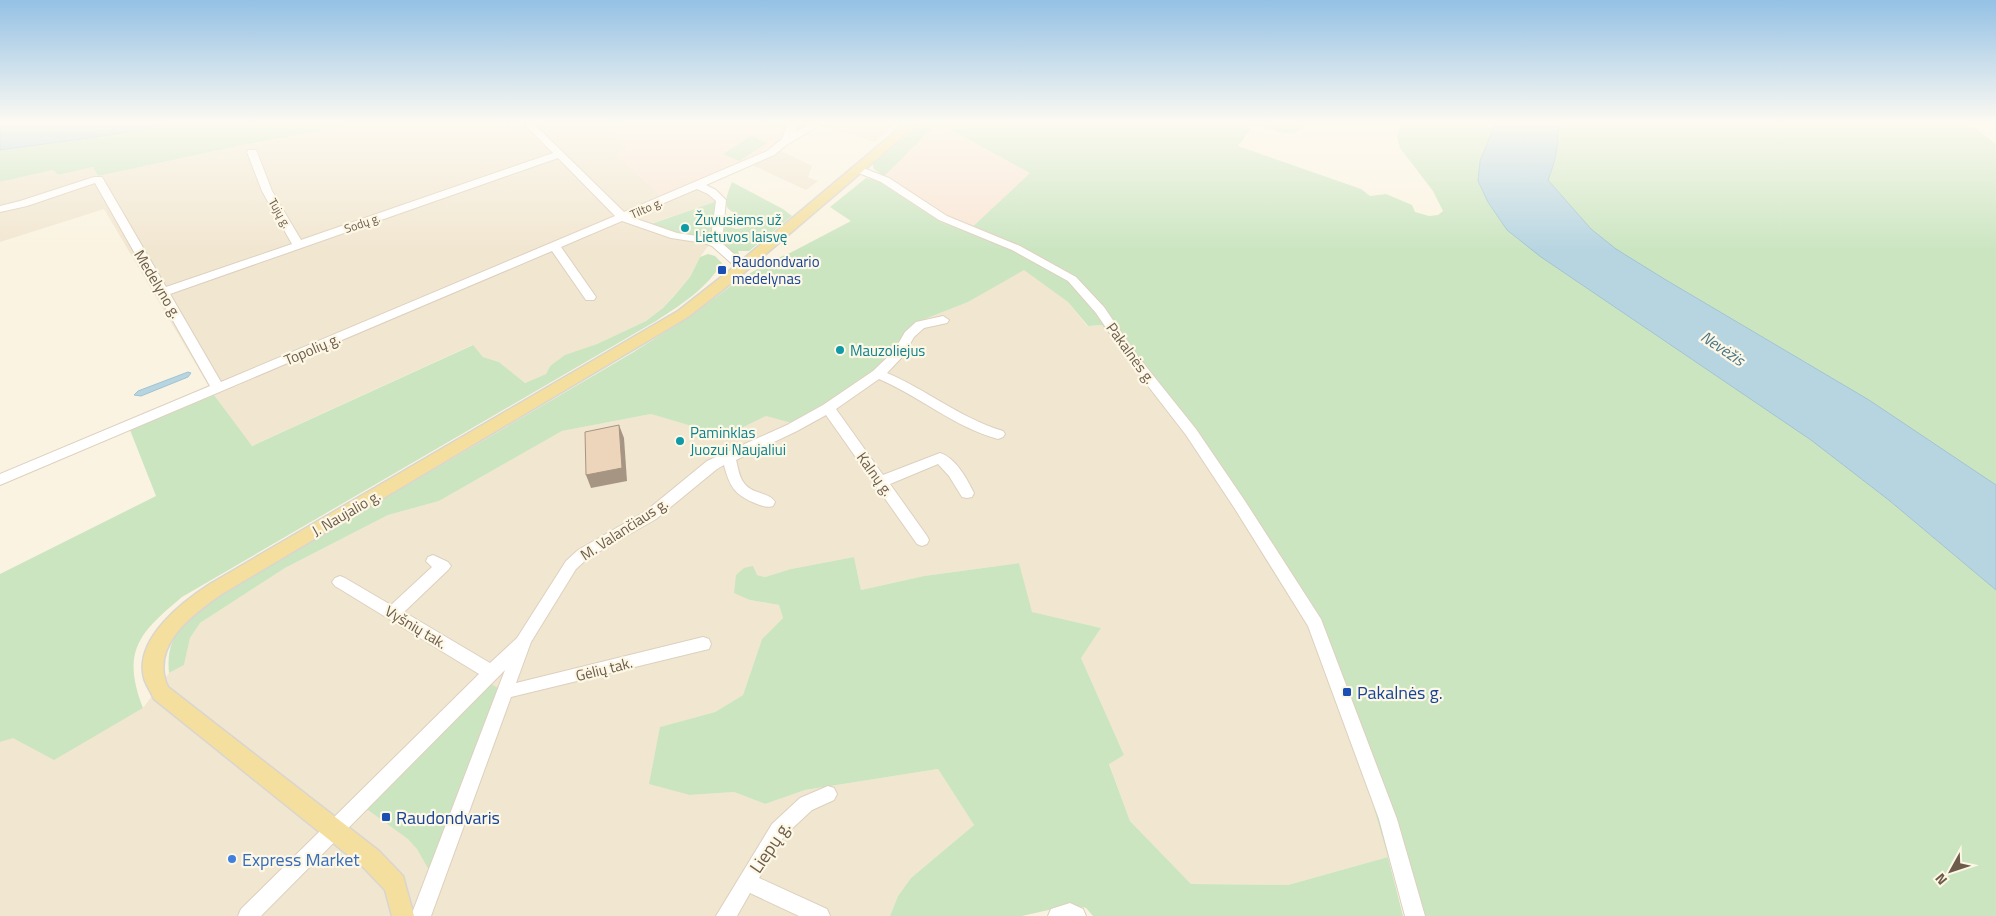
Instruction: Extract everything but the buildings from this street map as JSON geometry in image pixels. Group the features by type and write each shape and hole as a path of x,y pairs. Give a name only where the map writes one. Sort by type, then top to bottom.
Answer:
{"main road":[{"path":"858,169 863,165"},
{"name":"J. Naujalio g.","path":"403,916 394,884 372,858 160,693 155,685 152,663 156,649 168,628 193,604 216,589 675,319 704,299 858,169"}],"street":[{"name":"Tujų g.","path":"257,165 267,191 298,246"},
{"name":"Sodų g.","path":"164,292 529,165"},
{"path":"571,165 624,218 674,236 706,240 716,244 742,267"},
{"name":"Tilto g.","path":"624,218 745,165"},
{"name":"Pakalnės g.","path":"858,169 892,184 942,218 1016,248 1072,279 1100,310 1132,357 1191,432 1240,505 1314,624 1388,819 1415,916"},
{"name":"Medelyno g.","path":"0,208 23,204 98,179 126,232 164,292 218,388"},
{"path":"696,185 712,192 721,200 716,244"},
{"name":"Topolių g.","path":"0,480 624,218"},
{"path":"555,247 590,297"},
{"name":"M. Valančiaus g.","path":"420,916 524,640 571,565 583,554 650,516 667,504 700,473 728,456 792,428 828,408 878,374 899,353 909,336 920,325 943,320"},
{"path":"878,374 908,387 964,423 998,434"},
{"name":"Kalnų g.","path":"828,408 922,540"},
{"path":"728,456 738,488 744,494 768,502"},
{"path":"880,482 940,458 954,472 967,493"},
{"path":"393,613 444,566 433,561"},
{"name":"Vyšnių tak.","path":"340,582 492,673"},
{"path":"248,916 524,640"},
{"name":"Gėlių tak.","path":"504,691 522,689 702,644"},
{"name":"Liepų g.","path":"726,916 778,830 806,804 828,794"},
{"path":"747,882 820,916"},
{"path":"1058,916 1070,913 1076,916"}],"shaded area":[{"path":"151,165 627,165 662,197 688,187 700,189 717,201 649,224 683,235 714,238 700,257 690,277 663,308 646,321 597,344 565,356 550,366 546,374 525,383 499,362 483,357 472,345 251,446 214,395 104,209 0,242 0,182 53,170 58,175 93,167 98,176"},
{"path":"627,165 736,165 701,182 662,197"},
{"path":"752,165 809,165 812,166 808,177 818,181 806,190"},
{"path":"895,165 1015,165 1030,173 967,232 941,222 878,181"},
{"path":"1024,269 1068,302 1087,326 1102,325 1199,450 1305,620 1362,767 1388,857 1288,885 1191,884 1130,821 1109,763 1124,755 1081,658 1101,628 1031,612 1019,563 924,576 861,590 854,557 791,569 765,577 757,575 750,600 779,605 783,618 762,639 743,695 715,712 660,727 690,795 734,792 765,804 805,790 938,769 974,825 911,878 898,896 890,916 0,916 0,742 13,737 54,759 143,708 169,673 184,665 190,638 200,623 285,568 388,515 439,501 562,431 651,414 725,436 766,416 792,422 915,323 968,302"}],"green space":[{"path":"0,165 151,165 98,176 93,167 58,175 53,170 0,182"},
{"path":"873,165 895,165 884,176 874,169"},
{"path":"1015,165 1292,165 1361,189 1370,196 1386,194 1412,205 1415,212 1429,216 1438,215 1443,211 1433,191 1413,165 1482,165 1541,257 1811,440 1890,501 1996,590 1996,916 1424,916 1417,898 1408,856 1388,857 1362,767 1305,620 1199,450 1102,325 1088,326 1068,302 1024,270 968,302 915,323 872,373 831,403 792,423 766,416 725,436 651,414 562,431 439,501 388,515 285,568 200,623 190,638 184,665 169,673 169,659 174,637 195,613 215,598 632,353 692,315 740,279 773,260 851,221 830,207 866,178 878,181 941,222 967,232 1030,173"},
{"path":"1553,165 1996,165 1996,485 1869,400 1616,249 1591,229 1548,180"},
{"path":"732,182 783,209 792,216 749,251 738,251 740,256 733,255 725,249 722,239 722,223 738,229 748,225 743,219 729,210 727,206 726,201"},
{"path":"717,201 714,238 683,235 648,225"},
{"path":"708,254 715,256 722,263 716,272 693,295 656,321 182,597 155,622 145,633 138,645 134,657 134,672 143,708 54,760 13,738 0,742 0,574 156,496 130,430 214,395 252,446 473,345 483,357 499,362 525,383 546,374 550,366 565,355 597,344 646,321 663,308 674,296 690,277 700,257"},
{"path":"854,557 861,590 924,576 1019,563 1032,612 1101,628 1081,658 1124,755 1109,764 1130,821 1191,884 1288,885 1388,857 1403,916 1093,916 1086,908 1071,905 1022,916 890,916 898,896 911,878 974,825 938,769 805,790 765,804 734,792 690,795 649,784 660,727 715,712 743,695 762,639 783,618 779,605 750,600 734,593 736,575 744,568 753,566 757,575 765,577 791,569"},
{"path":"491,684 498,688 497,698 429,870 417,849 408,839 364,807"}],"water":[{"name":"Nevėžis","path":"1480,165 1553,165 1548,180 1591,229 1616,249 1869,400 1996,485 1996,590 1890,501 1811,440 1541,257 1507,230 1488,202 1478,181"},
{"path":"188,372 191,373 188,377 141,396 134,395 138,391"}],"place":[{"name":"Žuvusiems už Lietuvos laisvę","path":"685,228"},
{"name":"Raudondvario medelynas","path":"722,270"},
{"name":"Mauzoliejus","path":"840,350"},
{"name":"Paminklas Juozui Naujaliui","path":"680,441"},
{"name":"Pakalnės g.","path":"1347,692"},
{"name":"Raudondvaris","path":"386,817"},
{"name":"Express Market","path":"232,859"}]}
